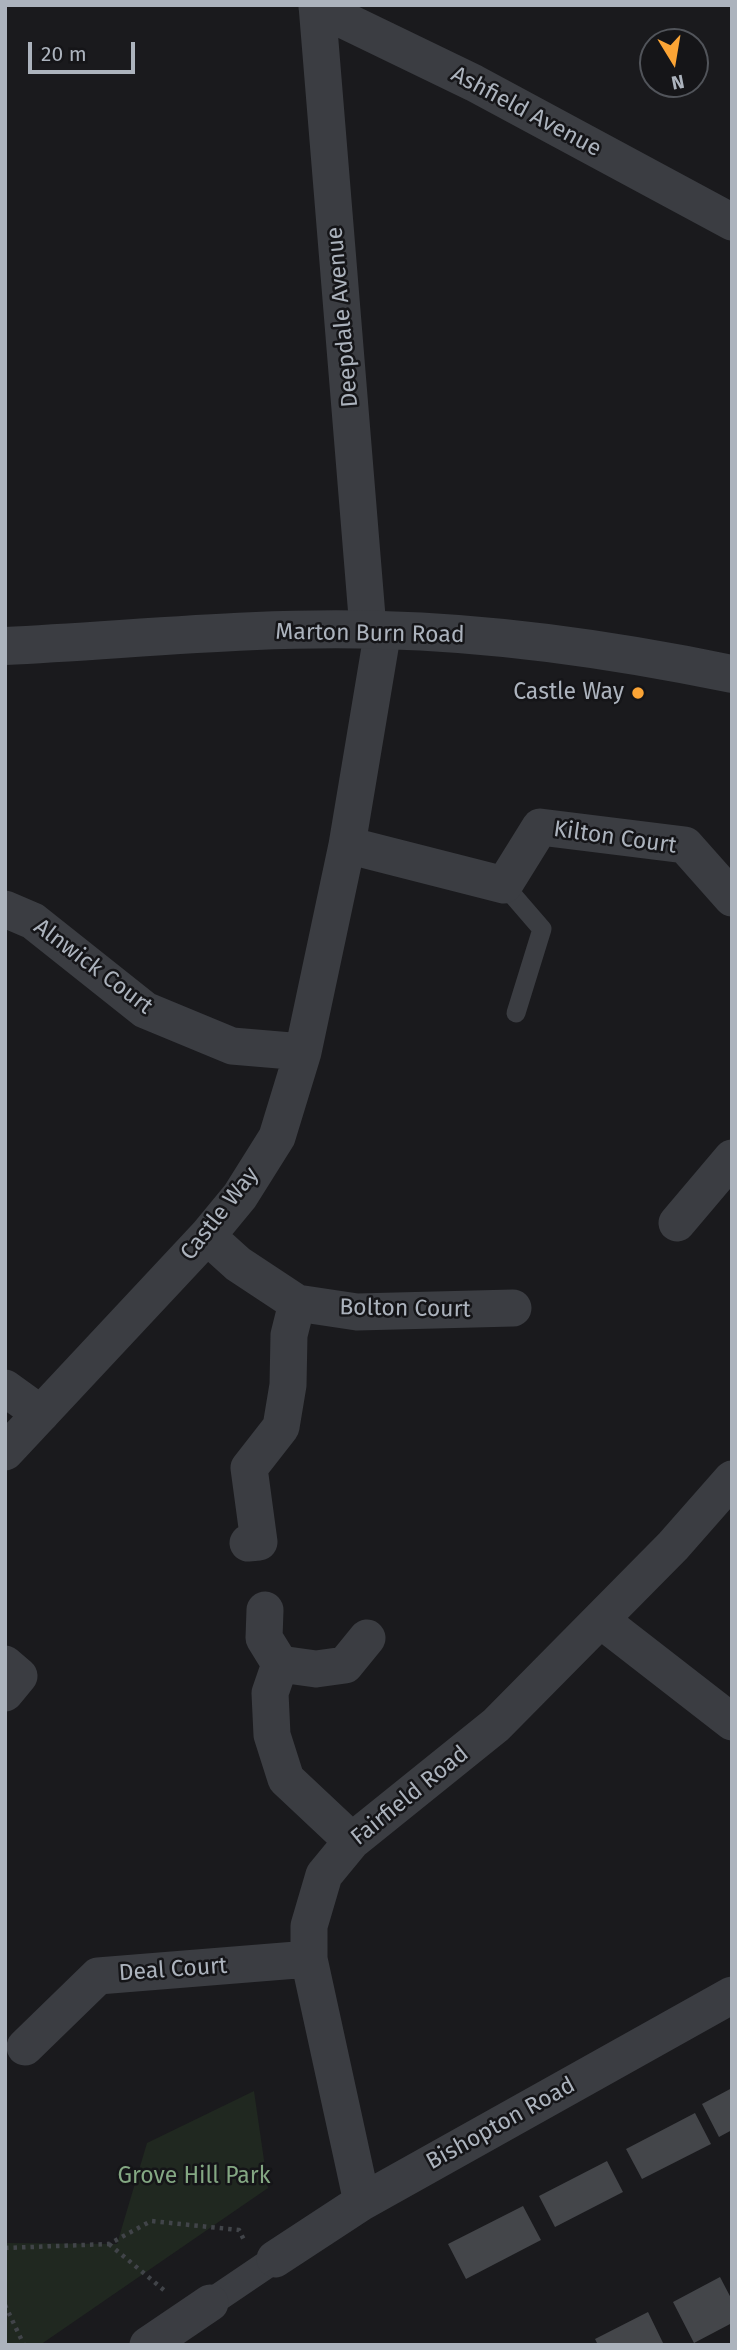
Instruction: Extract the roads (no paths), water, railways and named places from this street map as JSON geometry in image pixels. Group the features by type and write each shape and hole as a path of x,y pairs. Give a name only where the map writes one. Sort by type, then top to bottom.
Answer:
{"street":[{"name":"Ashfield Avenue","path":"317,6 474,83 732,222"},
{"name":"Deepdale Avenue","path":"317,6 376,630"},
{"name":"Marton Burn Road","path":"5,646 246,632 376,630 527,640 644,656 732,674"},
{"name":"Castle Way","path":"5,1452 207,1236 240,1196 277,1137 303,1052 346,845 376,630"},
{"name":"Kilton Court","path":"504,886 541,827 685,845 732,898"},
{"path":"346,845 504,886"},
{"name":"Alnwick Court","path":"5,909 33,921 145,1010 232,1046 303,1052"},
{"path":"677,1223 725,1178"},
{"name":"Bolton Court","path":"207,1236 238,1264 297,1303 357,1312 513,1308"},
{"path":"248,1543 259,1542 249,1468 281,1427 288,1385 289,1335 297,1303"},
{"path":"5,1388 41,1414"},
{"name":"Fairfield Road","path":"362,2202 309,1959 309,1926 324,1875 352,1841 496,1726 601,1621 732,1479"},
{"path":"265,1610 264,1639 280,1664 316,1669 345,1665 367,1638"},
{"path":"601,1621 732,1723"},
{"path":"5,1664 19,1676 5,1693"},
{"path":"280,1664 270,1693 272,1735 286,1779 352,1841"},
{"name":"Deal Court","path":"25,2047 98,1976 309,1959"},
{"name":"Bishopton Road","path":"275,2259 362,2202 732,1995"},
{"path":"180,2327 275,2259"}],"lane":[{"path":"504,886 542,929 516,1013"}],"place":[{"name":"Castle Way","path":"638,693"}],"park label":[{"name":"Grove Hill Park","path":"194,2177"}]}
